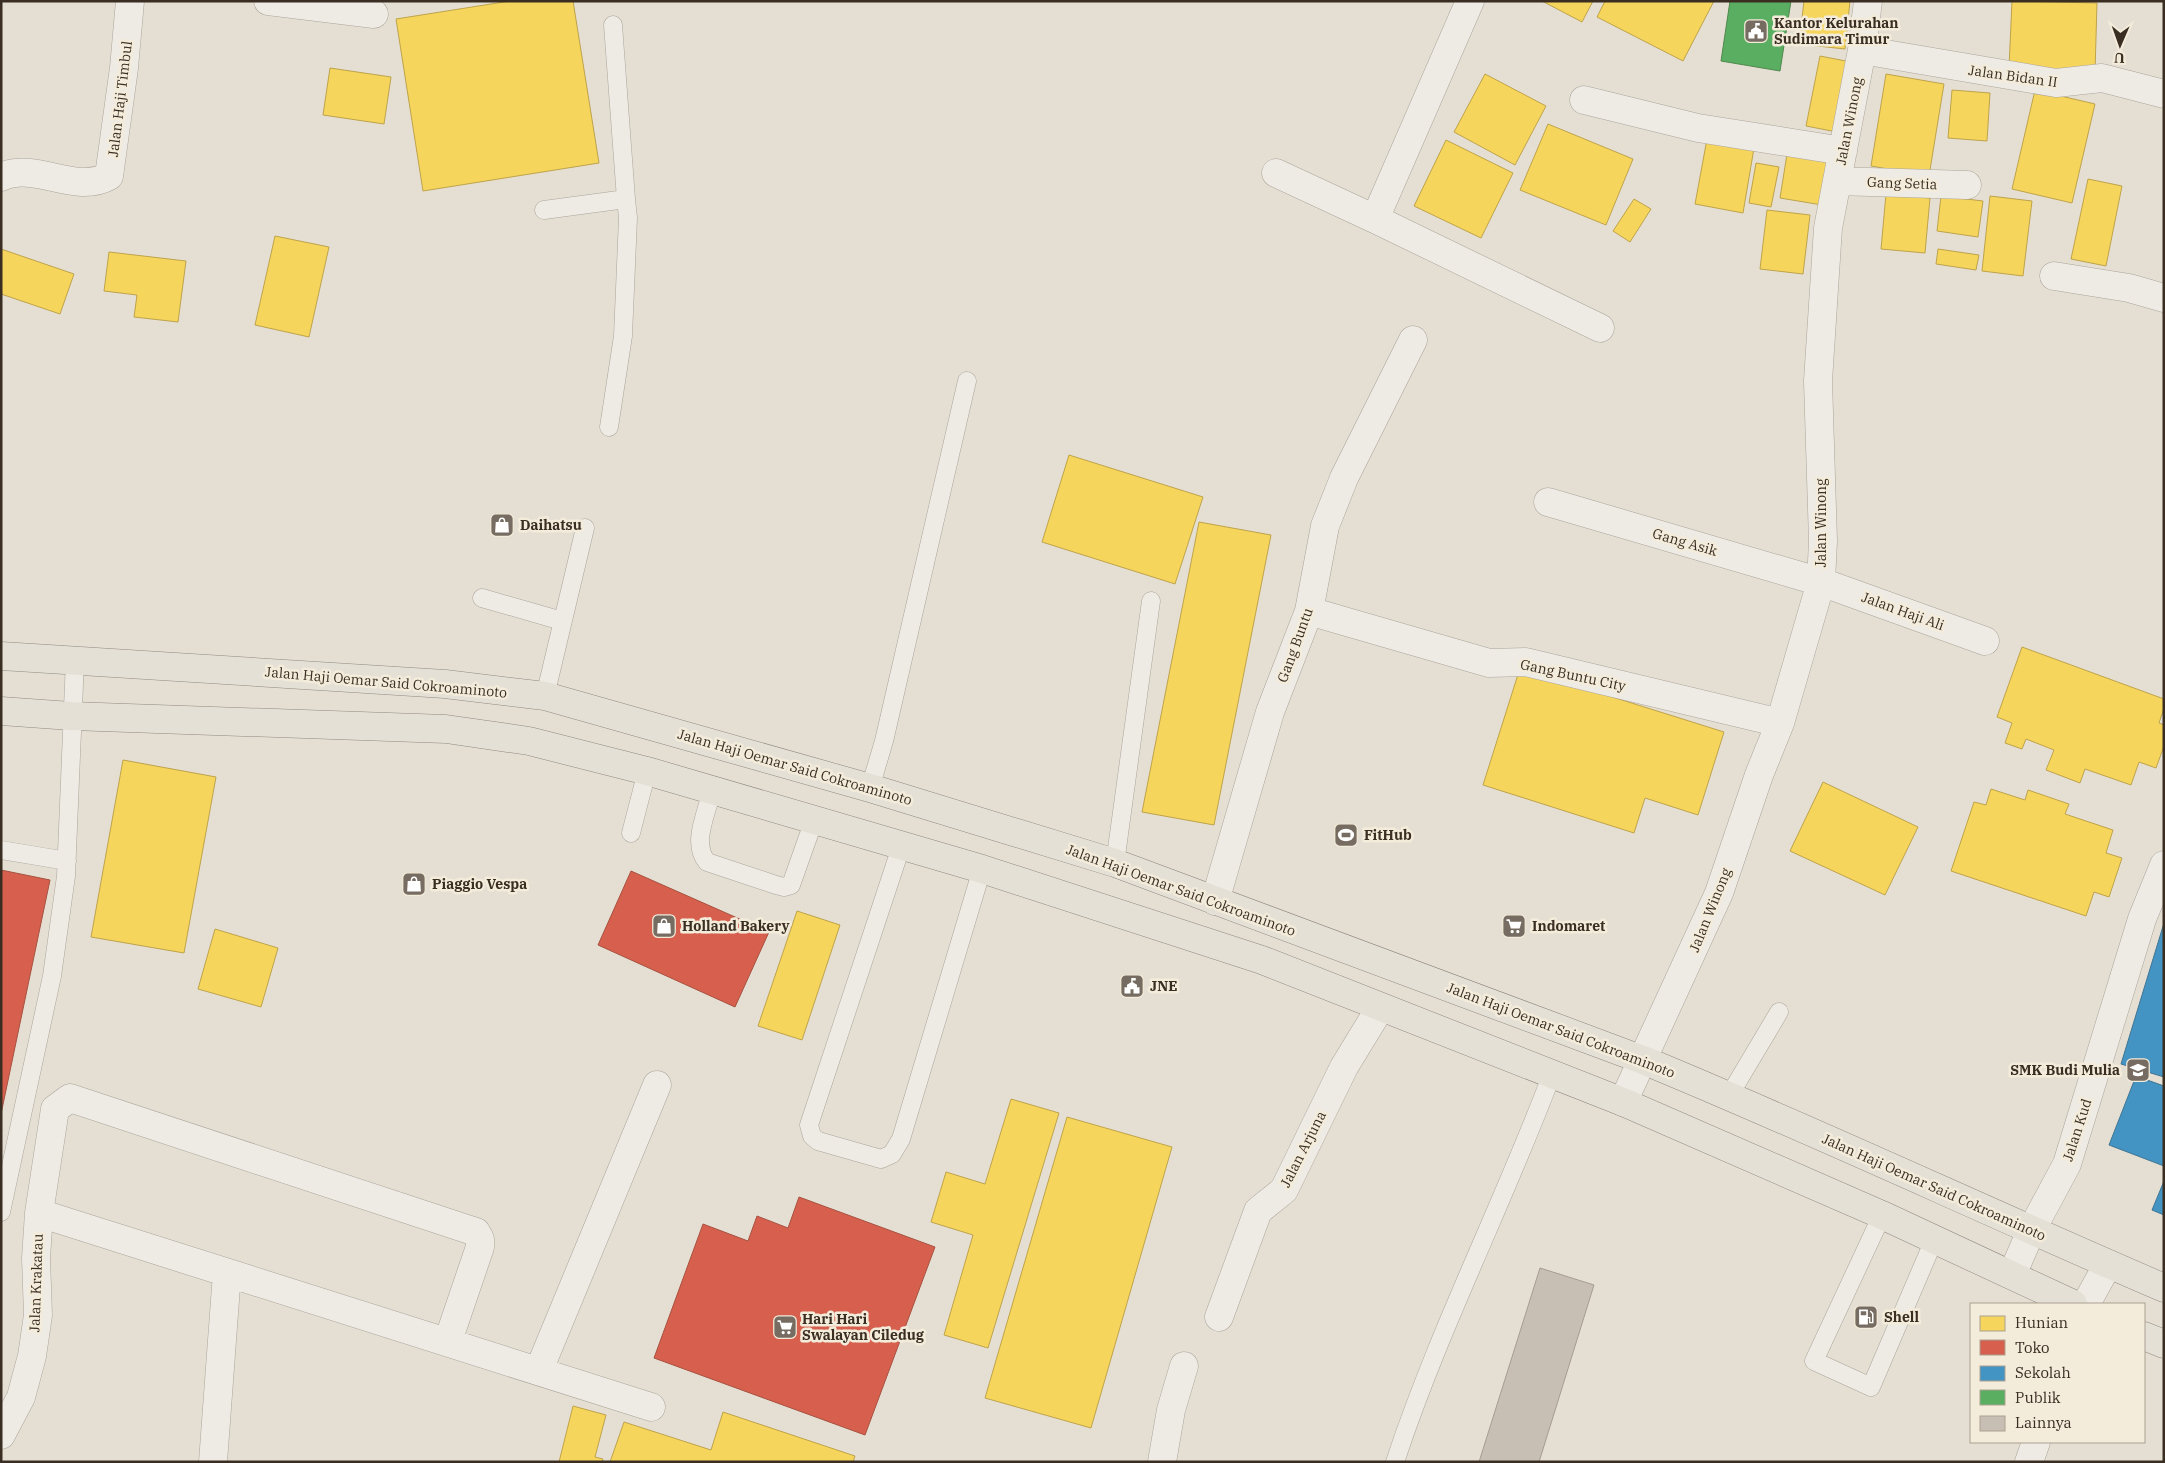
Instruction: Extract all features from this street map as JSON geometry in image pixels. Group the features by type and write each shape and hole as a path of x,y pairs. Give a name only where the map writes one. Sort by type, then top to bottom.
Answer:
{"main road":[{"name":"Jalan Haji Oemar Said Cokroaminoto","path":"1,656 445,684 545,696 870,788 1115,863 1643,1060 2164,1288"},
{"path":"1,711 71,716 446,729 529,741 647,771 982,870 1262,960 1623,1102 1882,1215 2071,1303"},
{"path":"2145,1336 2164,1344"}],"street":[{"name":"Jalan Haji Timbul","path":"1,178 26,173 86,184 100,182 109,176 124,68 130,1"},
{"path":"268,1 374,14"},
{"path":"1375,219 1470,1"},
{"name":"Jalan Winong","path":"1623,1102 1720,893 1759,775 1780,723 1821,582 1823,541 1818,371 1828,228 1862,50 1868,1"},
{"name":"Jalan Bidan II","path":"1862,50 2056,83 2102,78 2164,94"},
{"path":"1584,100 1698,128 1844,151"},
{"path":"1276,173 1600,328"},
{"name":"Gang Setia","path":"1837,181 1967,185"},
{"path":"2054,276 2129,288 2164,298"},
{"name":"Gang Buntu","path":"1215,901 1270,712 1310,612 1325,526 1344,478 1413,340"},
{"name":"Gang Asik","path":"1548,502 1821,582"},
{"name":"Jalan Haji Ali","path":"1821,582 1985,641"},
{"name":"Gang Buntu City","path":"1310,612 1489,663 1526,662 1780,723"},
{"name":"Jalan Kud","path":"2012,1275 2031,1231 2067,1164 2142,919 2164,865"},
{"name":"Jalan Arjuna","path":"1219,1317 1258,1211 1284,1190 1344,1067 1380,1008"},
{"path":"539,1370 657,1086"},
{"name":"Jalan Krakatau","path":"1,1435 21,1397 32,1356 38,1315 36,1258 39,1213 54,1109 70,1098 476,1232 480,1239 480,1247 448,1341"},
{"path":"39,1213 448,1341 651,1407"},
{"path":"2087,1303 2108,1264"},
{"path":"214,1462 227,1273"},
{"path":"1162,1462 1171,1410 1184,1366"},
{"path":"2029,1462 2036,1443"}],"lane":[{"path":"610,427 623,336 628,218 614,25"},
{"path":"544,210 626,199"},
{"path":"870,788 884,741 968,381"},
{"path":"545,696 584,528"},
{"path":"482,598 562,620"},
{"path":"1115,863 1152,601"},
{"path":"1,1212 52,976 67,861 71,716 75,660"},
{"path":"630,833 647,771"},
{"path":"712,790 699,844 700,854 707,862 776,886 792,885 814,820"},
{"path":"901,846 809,1125 812,1136 818,1141 881,1159 892,1154 901,1138 982,870"},
{"path":"1,850 67,861"},
{"path":"1729,1096 1780,1012"},
{"path":"1395,1462 1454,1309 1532,1129 1552,1074"},
{"path":"1882,1215 1814,1361 1871,1387 1934,1240"}],"building: Hunian":[{"path":"510,1 573,1 599,163 423,191 396,19"},
{"path":"1542,1 1593,1 1582,22"},
{"path":"1605,1 1714,1 1683,61 1597,17"},
{"path":"1804,1 1850,1 1845,49 1799,44"},
{"path":"2012,1 2097,3 2095,72 2009,68"},
{"path":"1820,56 1851,62 1837,132 1806,126"},
{"path":"330,68 391,77 384,124 323,115"},
{"path":"1485,74 1546,106 1515,165 1454,132"},
{"path":"1886,74 1944,84 1929,176 1871,166"},
{"path":"1952,90 1990,93 1987,141 1948,138"},
{"path":"2035,90 2095,104 2072,203 2012,189"},
{"path":"1548,124 1633,159 1606,225 1520,190"},
{"path":"1707,139 1754,148 1743,213 1695,204"},
{"path":"1446,140 1513,173 1481,238 1414,206"},
{"path":"1787,154 1830,161 1822,205 1780,198"},
{"path":"1756,163 1779,167 1771,207 1749,203"},
{"path":"2088,179 2122,186 2106,266 2071,259"},
{"path":"1886,194 1930,198 1925,253 1881,249"},
{"path":"1941,196 1983,201 1978,237 1937,231"},
{"path":"1990,196 2032,201 2023,276 1982,271"},
{"path":"1634,199 1651,209 1630,242 1613,231"},
{"path":"1767,210 1810,215 1803,274 1760,269"},
{"path":"275,236 329,247 309,337 255,325"},
{"path":"1,249 74,274 60,314 1,294"},
{"path":"1938,249 1979,255 1976,270 1936,264"},
{"path":"109,252 186,261 178,322 134,317 137,295 104,291"},
{"path":"1069,455 1203,497 1175,584 1042,542"},
{"path":"1199,522 1271,535 1214,825 1142,812"},
{"path":"2022,647 2164,699 2164,708 2159,723 2164,725 2164,746 2156,768 2139,762 2131,785 2085,769 2080,783 2046,770 2054,750 2026,739 2022,749 2005,743 2012,723 1997,717"},
{"path":"1520,668 1724,732 1698,815 1645,798 1634,833 1483,785"},
{"path":"123,760 216,777 184,953 91,937"},
{"path":"1823,782 1918,827 1885,895 1790,851"},
{"path":"1991,789 2025,800 2028,790 2069,804 2065,814 2113,830 2106,853 2122,858 2109,897 2094,892 2086,916 1951,871 1974,802 1986,805"},
{"path":"797,911 840,925 802,1040 758,1026"},
{"path":"215,929 278,948 261,1007 198,989"},
{"path":"1011,1099 1059,1113 988,1348 944,1335 973,1235 931,1222 946,1172 985,1184"},
{"path":"1067,1117 1172,1147 1091,1428 985,1398"},
{"path":"573,1406 606,1415 595,1457 603,1459 602,1462 559,1462"},
{"path":"723,1412 855,1456 853,1462 610,1462 624,1422 711,1450"}],"building: Toko":[{"path":"1,870 50,880 1,1114"},
{"path":"631,871 769,932 735,1007 598,945"},
{"name":"Hari Hari Swalayan Ciledug","path":"799,1197 935,1247 865,1435 654,1358 703,1224 748,1241 757,1216 788,1228"}],"building: Sekolah":[{"path":"2164,923 2164,1077 2121,1064"},
{"path":"2136,1076 2164,1086 2164,1166 2109,1145"},
{"path":"2164,1181 2164,1215 2152,1210"}],"building: Publik":[{"name":"Kantor Kelurahan Sudimara Timur","path":"1730,1 1791,1 1780,71 1721,61"}],"building: Lainnya":[{"path":"1540,1268 1594,1285 1539,1462 1479,1462"}],"place":[{"name":"Kantor Kelurahan Sudimara Timur","path":"1756,31"},
{"name":"Daihatsu","path":"502,525"},
{"name":"FitHub","path":"1346,835"},
{"name":"Piaggio Vespa","path":"414,884"},
{"name":"Holland Bakery","path":"664,926"},
{"name":"Indomaret","path":"1514,926"},
{"name":"JNE","path":"1132,986"},
{"name":"SMK Budi Mulia","path":"2138,1070"},
{"name":"Shell","path":"1866,1317"},
{"name":"Hari Hari Swalayan Ciledug","path":"785,1327"}]}
